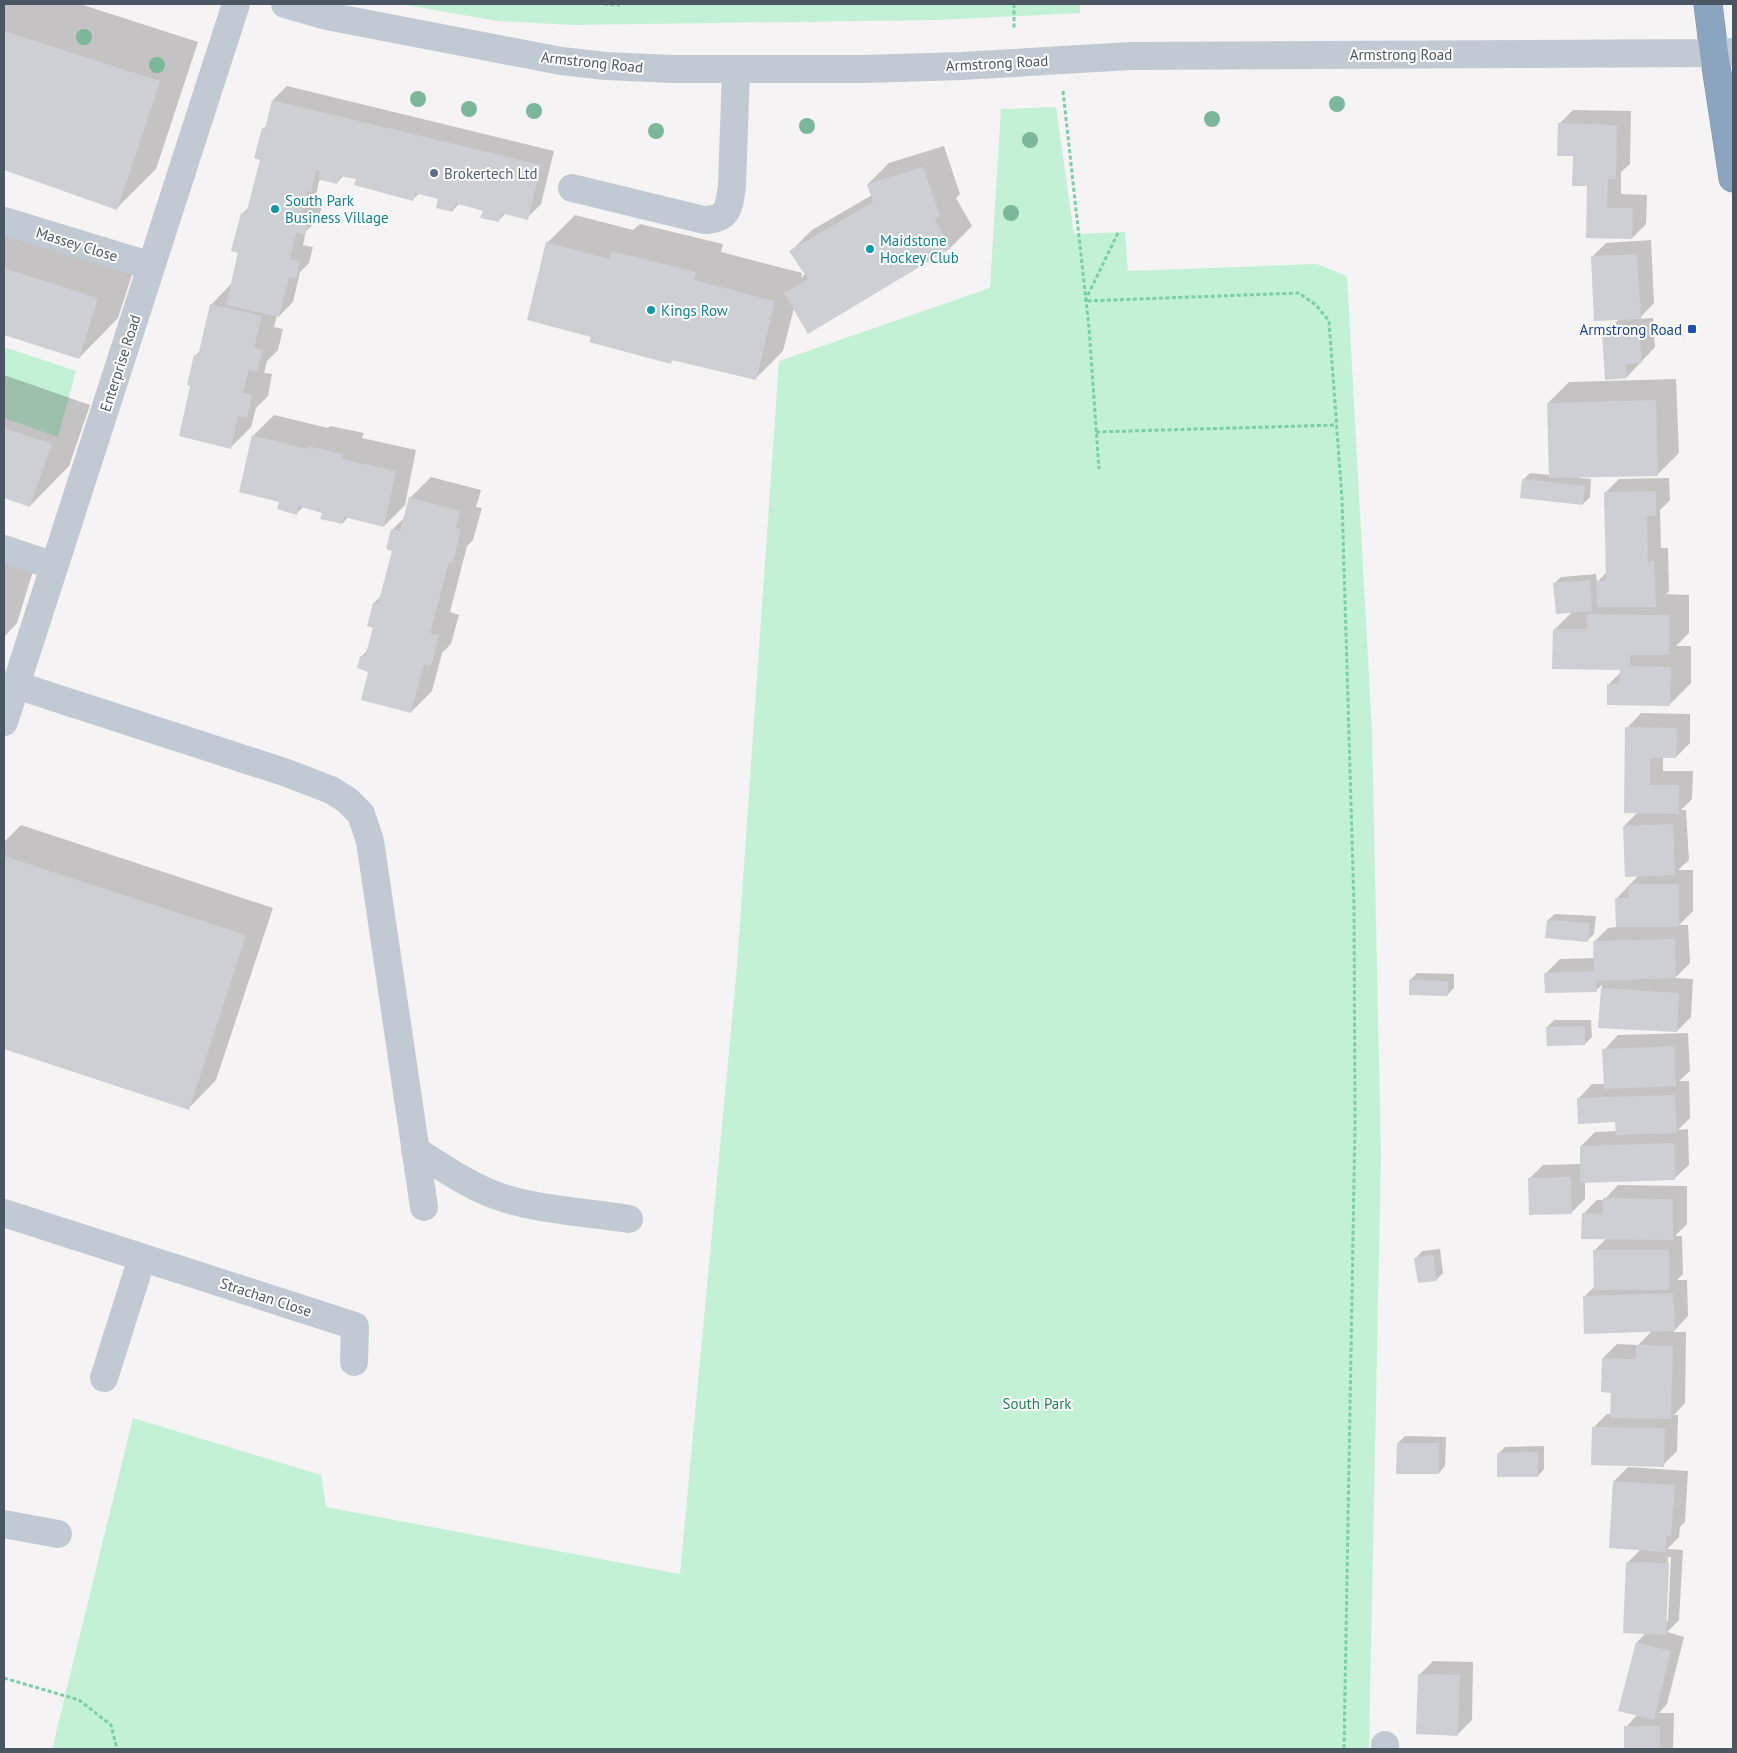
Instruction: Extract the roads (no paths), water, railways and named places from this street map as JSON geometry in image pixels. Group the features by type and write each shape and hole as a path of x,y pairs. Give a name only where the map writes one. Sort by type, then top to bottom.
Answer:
{"highway":[{"path":"1708,4 1724,52 1733,178"}],"street":[{"name":"Enterprise Road","path":"4,722 236,4"},
{"name":"Armstrong Road","path":"285,4 347,20 561,61 606,66 672,69 864,69 962,66 1132,56 1724,52"},
{"path":"572,188 704,220 716,220 724,214 730,202 736,69"},
{"name":"Massey Close","path":"4,221 151,266"},
{"path":"4,549 54,566"},
{"path":"16,685 284,772 331,790 347,800 361,814 370,841 424,1207"},
{"path":"415,1150 466,1182 493,1194 522,1203 629,1219"},
{"name":"Strachan Close","path":"4,1213 355,1326 354,1362"},
{"path":"104,1378 142,1258"},
{"path":"4,1524 58,1534"}],"place":[{"name":"Brokertech Ltd","path":"434,173"},
{"name":"South Park Business Village","path":"275,209"},
{"name":"Maidstone Hockey Club","path":"870,249"},
{"name":"Kings Row","path":"651,310"},
{"name":"Armstrong Road","path":"1692,329"}],"park label":[{"name":"South Park","path":"1037,1403"}]}
